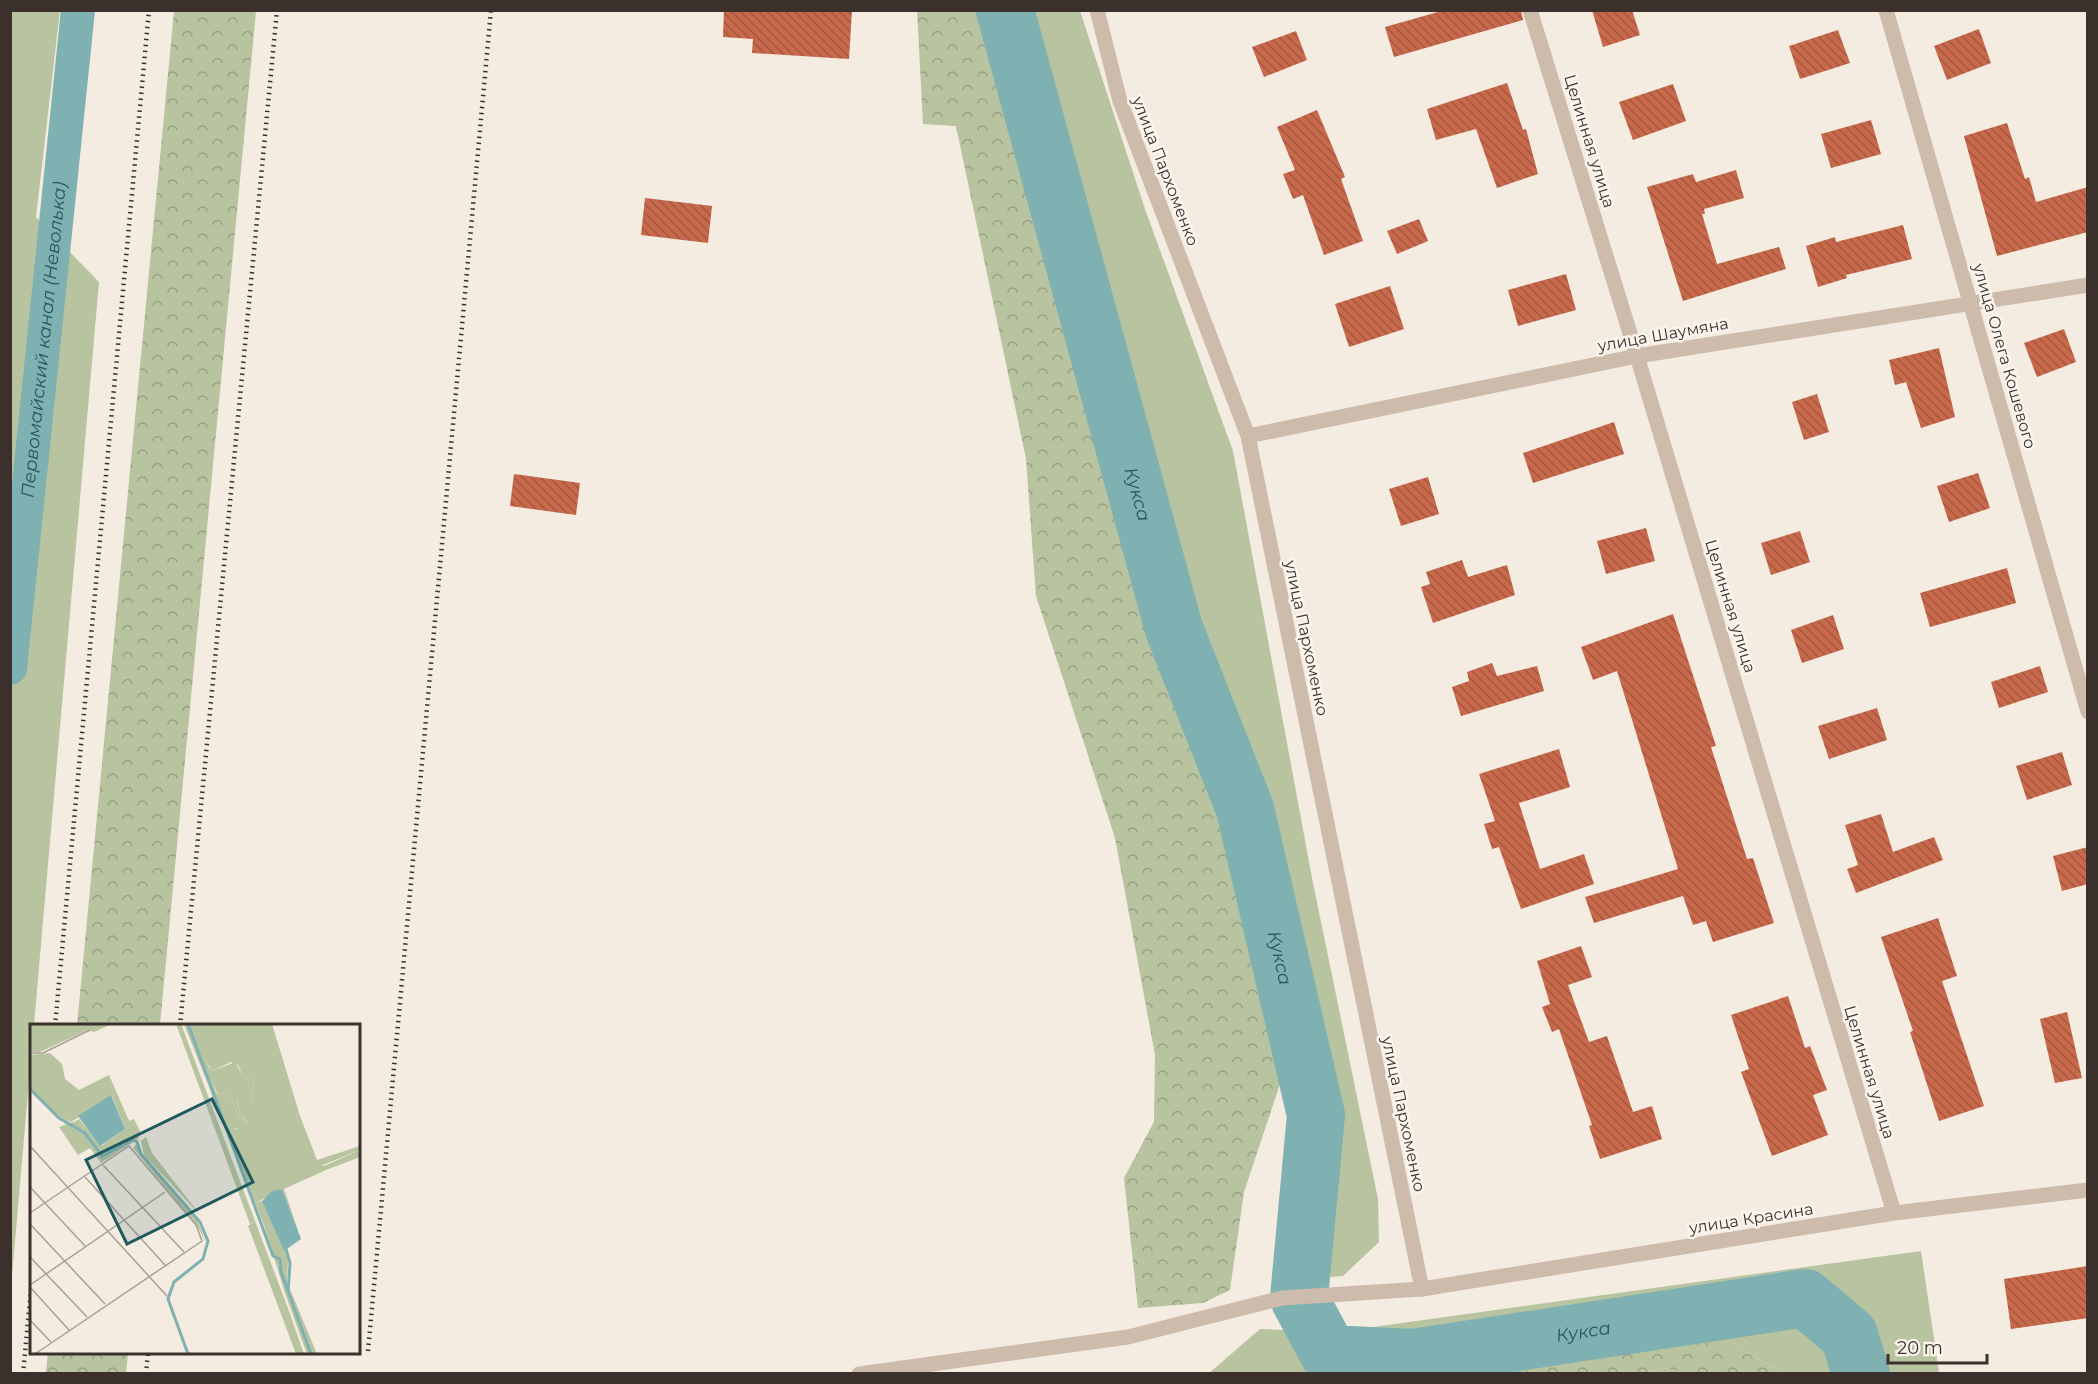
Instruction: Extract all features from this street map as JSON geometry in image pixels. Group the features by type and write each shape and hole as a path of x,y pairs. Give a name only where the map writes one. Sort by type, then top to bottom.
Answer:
{"street":[{"name":"улица Пархоменко","path":"1097,10 1120,101 1248,436 1422,1289"},
{"name":"Целинная улица","path":"1530,10 1637,356 1894,1213"},
{"name":"улица Олега Кошевого","path":"1886,10 2088,712"},
{"name":"улица Шаумяна","path":"1248,436 1637,356 2088,285"},
{"name":"улица Красина","path":"859,1374 1128,1337 1282,1298 1422,1289 1894,1213 2088,1190"}],"green space":[{"path":"60,10 36,217 99,282 34,1024 30,1024 30,1070 11,1287 10,11"},
{"path":"174,11 256,11 160,1024 77,1024"},
{"path":"917,11 992,11 1100,449 1156,620 1230,813 1283,1075 1244,1192 1230,1290 1203,1303 1138,1308 1124,1178 1154,1122 1155,1055 1115,838 1036,596 1026,459 956,126 923,124"},
{"path":"1022,11 1080,11 1145,209 1233,451 1312,878 1378,1199 1379,1242 1343,1276 1317,1278 1326,1103 1248,776 1180,603"},
{"path":"1921,1251 1939,1373 1784,1373 1736,1347 1465,1373 1208,1374 1260,1329 1337,1332"},
{"path":"1675,1338 1736,1347 1784,1373 1686,1374 1668,1368 1637,1374 1465,1373"},
{"path":"48,1354 128,1354 126,1373 46,1373"},
{"path":"1668,1368 1686,1373 1637,1374"}],"building":[{"path":"724,10 852,10 849,59 752,53 753,39 723,37"},
{"path":"1445,10 1521,10 1523,20 1394,57 1385,27"},
{"path":"1592,10 1632,10 1640,35 1603,47"},
{"path":"1979,29 1991,63 1947,80 1934,46"},
{"path":"1838,30 1850,63 1800,79 1789,46"},
{"path":"1296,31 1307,60 1264,77 1252,47"},
{"path":"1507,83 1523,130 1526,129 1538,174 1497,188 1476,129 1436,140 1427,109"},
{"path":"1673,84 1686,121 1633,140 1619,102"},
{"path":"1317,110 1345,177 1341,179 1363,241 1324,255 1303,195 1293,199 1283,174 1295,170 1277,127"},
{"path":"1871,120 1881,154 1831,168 1821,134"},
{"path":"2007,123 2025,179 2029,177 2036,202 2088,187 2088,232 1997,256 1964,136"},
{"path":"1736,170 1744,198 1704,209 1705,214 1702,214 1717,264 1779,247 1786,269 1683,301 1647,187 1693,174 1696,182"},
{"path":"645,198 712,206 708,243 641,235"},
{"path":"1419,219 1428,241 1397,254 1387,231"},
{"path":"1903,225 1912,259 1846,275 1847,278 1818,287 1806,246 1835,237 1836,242"},
{"path":"1566,274 1576,310 1518,326 1508,290"},
{"path":"1390,286 1404,329 1349,347 1335,304"},
{"path":"2064,329 2076,362 2037,377 2024,343"},
{"path":"1939,348 1955,417 1921,428 1906,382 1895,385 1889,360"},
{"path":"1817,394 1829,432 1804,440 1792,402"},
{"path":"1614,422 1624,454 1533,483 1523,453"},
{"path":"1978,473 1990,508 1949,522 1937,486"},
{"path":"514,474 580,483 576,515 510,506"},
{"path":"1428,477 1439,514 1401,526 1389,489"},
{"path":"1646,528 1655,561 1606,574 1597,541"},
{"path":"1800,531 1810,562 1771,575 1761,543"},
{"path":"1462,560 1468,577 1507,565 1515,595 1433,623 1421,587 1430,584 1426,572"},
{"path":"2007,568 2016,603 1930,627 1920,593"},
{"path":"1673,614 1716,746 1711,747 1747,859 1753,858 1774,923 1713,942 1706,921 1693,925 1683,896 1594,923 1585,897 1678,869 1617,671 1593,680 1581,647"},
{"path":"1833,615 1844,649 1802,663 1791,630"},
{"path":"1492,663 1497,676 1537,666 1544,691 1461,716 1452,687 1469,681 1467,672"},
{"path":"2040,666 2048,692 1999,708 1991,682"},
{"path":"1877,708 1887,740 1829,759 1818,726"},
{"path":"1559,749 1570,787 1519,803 1540,869 1584,854 1594,884 1521,909 1499,847 1492,849 1484,824 1495,821 1479,774"},
{"path":"2062,752 2072,785 2027,800 2016,766"},
{"path":"1881,814 1893,852 1934,837 1943,860 1856,893 1847,869 1858,865 1845,825"},
{"path":"2088,847 2088,884 2062,891 2053,856"},
{"path":"1938,918 1957,976 1942,981 1984,1106 1939,1121 1910,1032 1913,1031 1881,937"},
{"path":"1581,946 1592,977 1568,985 1589,1042 1607,1036 1633,1112 1652,1106 1662,1139 1600,1159 1589,1126 1592,1125 1559,1029 1552,1032 1542,1007 1550,1004 1537,961"},
{"path":"1788,996 1805,1048 1810,1046 1827,1090 1813,1095 1828,1135 1772,1156 1741,1072 1749,1069 1731,1015"},
{"path":"2067,1012 2082,1078 2055,1083 2040,1019"},
{"path":"2088,1266 2088,1318 2011,1329 2004,1279"}],"waterway":[{"name":"Первомайский канал (Неволька)","path":"10,668 78,10"},
{"name":"Кукса","path":"1005,10 1174,629 1245,809 1316,1115 1299,1298 1329,1354 1413,1358 1805,1298 1849,1335 1861,1374"}],"railway":[{"path":"55,1024 149,10"},
{"path":"180,1024 277,10"},
{"path":"368,1351 491,10"},
{"path":"23,1374 30,1300"},
{"path":"146,1374 148,1354"}]}
